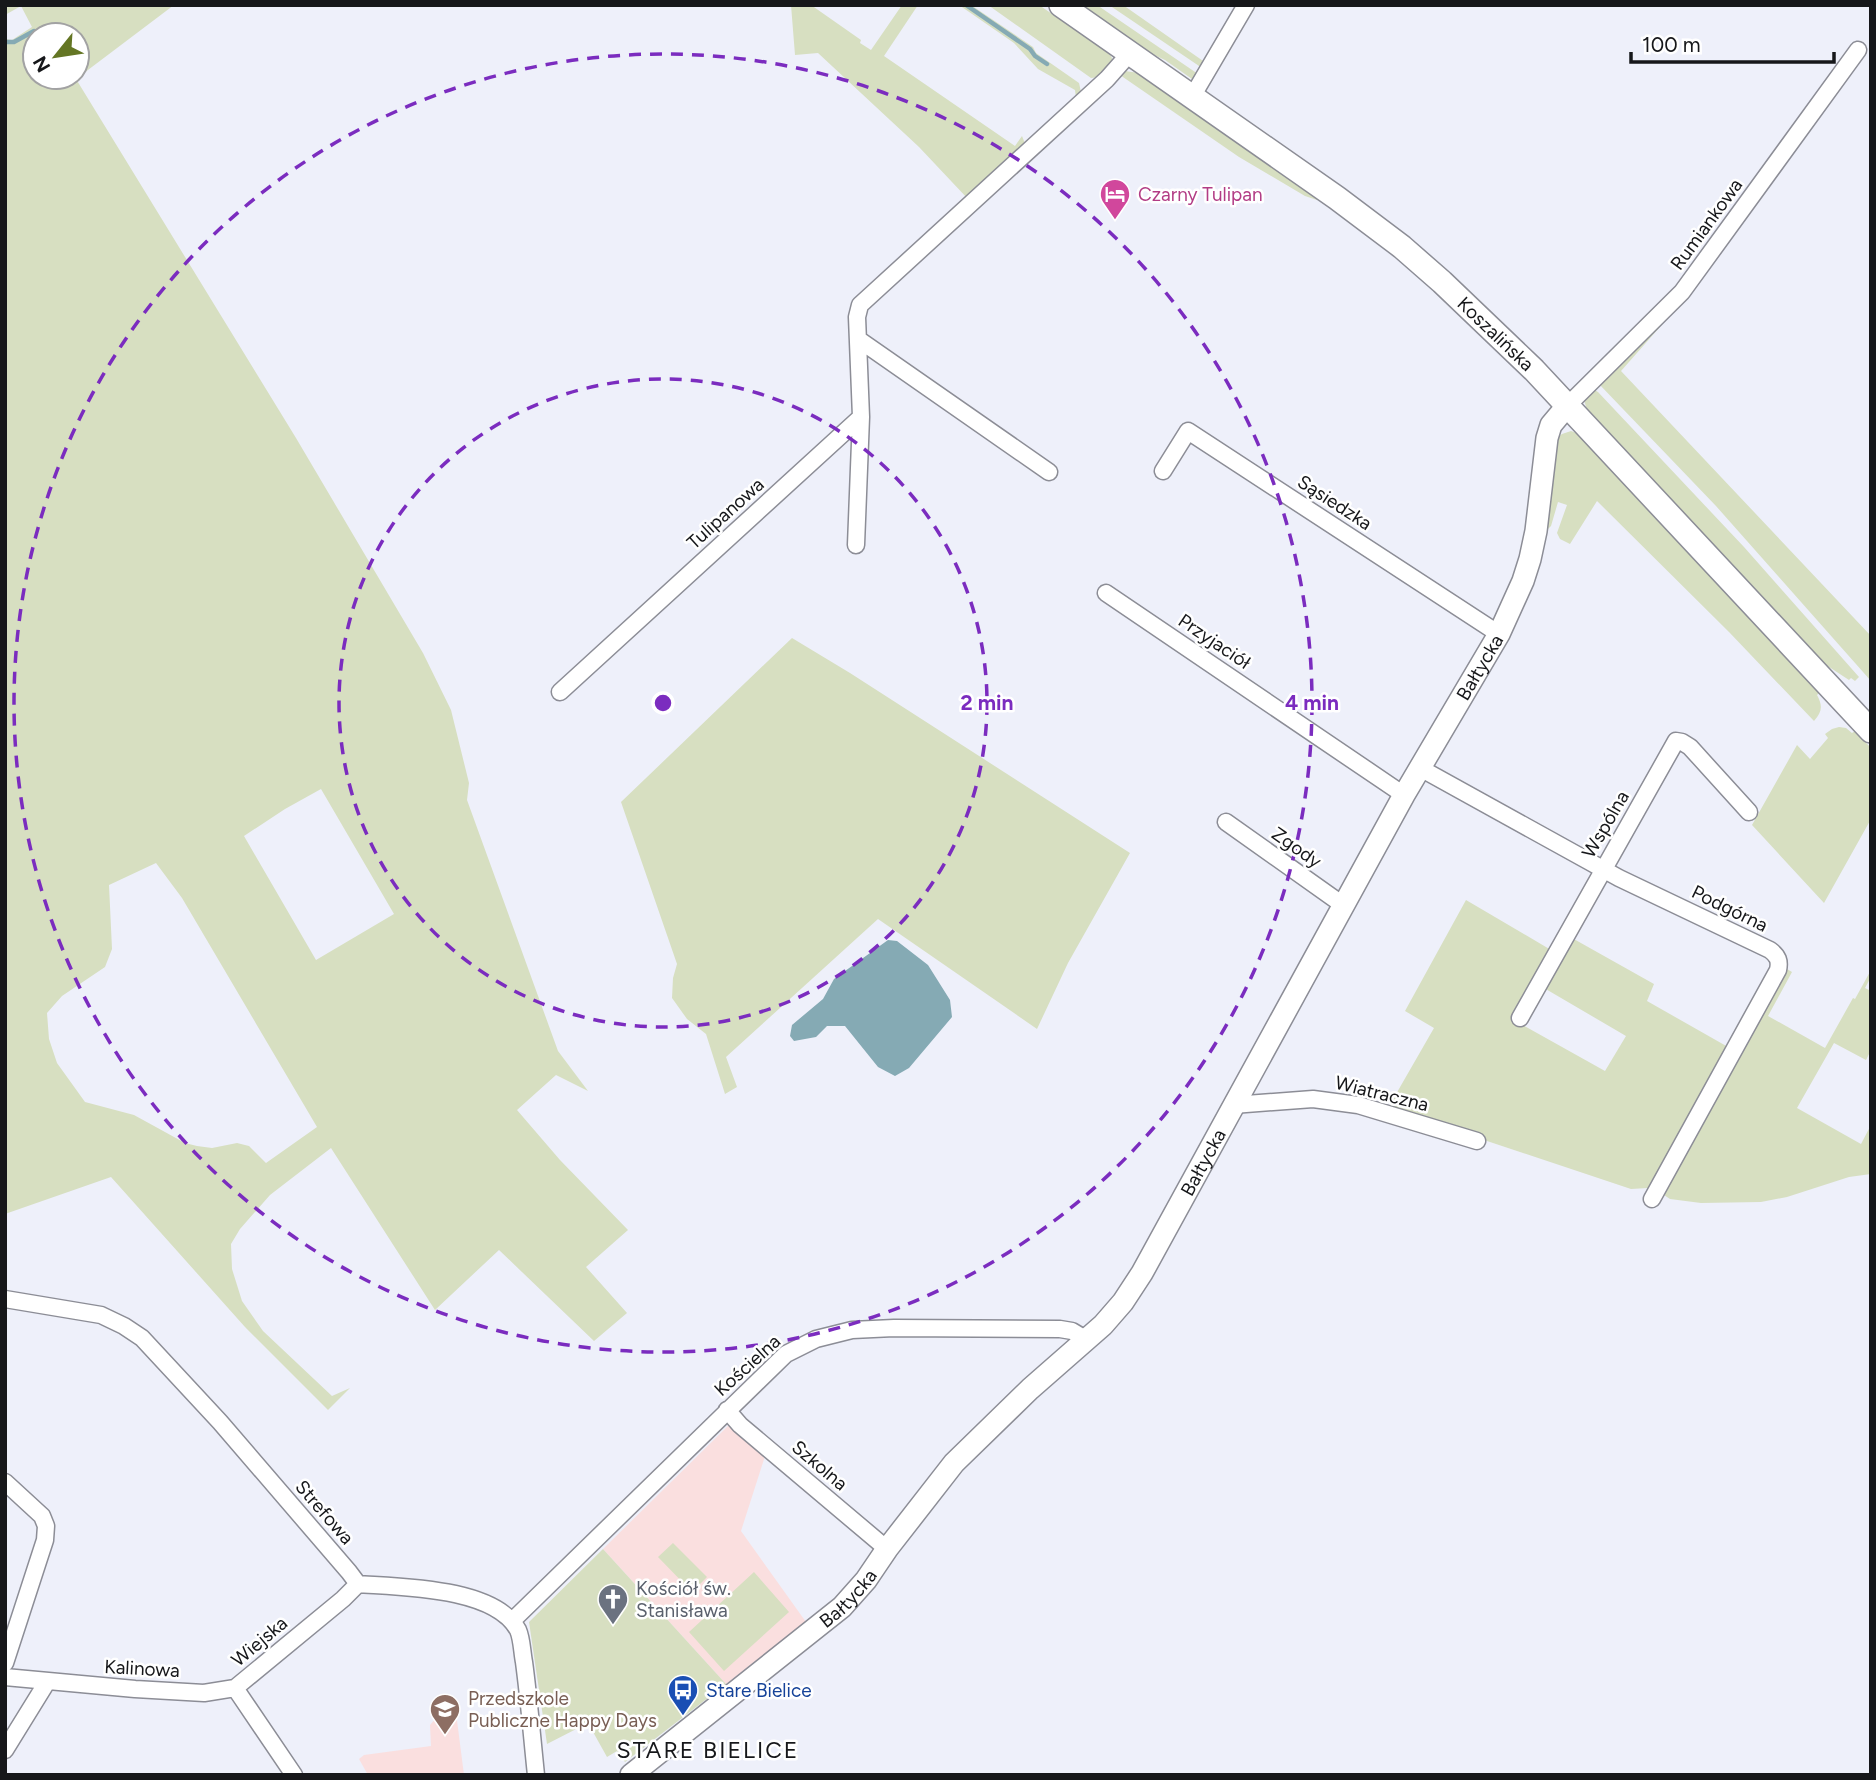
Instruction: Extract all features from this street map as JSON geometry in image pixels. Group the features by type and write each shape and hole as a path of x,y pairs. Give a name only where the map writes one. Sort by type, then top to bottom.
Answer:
{"main road":[{"name":"Koszalińska","path":"1061,5 1337,198 1402,247 1468,306 1534,370 1871,731"}],"street":[{"path":"1192,97 1246,5"},
{"name":"Rumiankowa","path":"1567,406 1682,292 1858,50"},
{"path":"856,545 862,417 857,317 860,305 1107,79 1130,53"},
{"path":"858,339 1049,472"},
{"name":"Bałtycka","path":"631,1775 842,1607 866,1580 954,1463 1030,1389 1087,1340 1123,1302 1142,1273 1420,768 1499,634 1530,559 1538,522 1547,438 1551,425 1567,406"},
{"name":"Tulipanowa","path":"560,692 862,417"},
{"name":"Sąsiedzka","path":"1163,471 1188,431 1499,634"},
{"name":"Przyjaciół","path":"1107,593 1405,795"},
{"name":"Wspólna","path":"1520,1018 1676,741 1690,747 1749,812"},
{"name":"Podgórna","path":"1420,768 1619,878 1770,950 1777,956 1780,963 1778,971 1652,1199"},
{"name":"Zgody","path":"1226,822 1343,905"},
{"name":"Wiatraczna","path":"1233,1105 1313,1099 1358,1105 1477,1141"},
{"name":"Strefowa","path":"5,1299 101,1315 142,1338 220,1422 358,1584"},
{"name":"Kościelna","path":"512,1621 786,1354 816,1339 852,1330 894,1328 1060,1329 1072,1331 1087,1340"},
{"name":"Szkolna","path":"727,1410 740,1425 887,1549"},
{"path":"5,1482 42,1516 46,1527 45,1540 5,1663"},
{"path":"358,1584 440,1590 486,1604 501,1611 512,1621 519,1633 536,1775"},
{"name":"Wiejska","path":"294,1775 235,1688 358,1584"},
{"name":"Kalinowa","path":"5,1677 204,1693 235,1688"},
{"path":"5,1750 47,1682"}],"shaded area":[{"path":"731,1423 766,1453 741,1531 806,1622 726,1684 603,1549"},
{"name":"Przedszkole Publiczne Happy Days","path":"454,1697 464,1775 368,1775 359,1759 364,1755 431,1746 430,1725"}],"green space":[{"path":"5,5 174,5 91,68 91,21 29,21 21,6 5,15"},
{"path":"791,5 811,5 871,50 902,5 918,5 884,56 1015,146 1022,136 1026,146 968,199 919,147 818,53 795,55"},
{"path":"959,5 971,5 1033,47 1036,53 1079,83 1081,92 1076,98 1075,90 1038,69 1014,43"},
{"path":"988,5 1039,5 1109,53 1112,65 1099,77 1091,78"},
{"path":"1081,5 1097,5 1198,74 1192,79"},
{"path":"1109,5 1123,5 1206,63 1202,68"},
{"path":"21,34 21,91 83,91 296,438 423,653 451,710 469,783 467,800 558,1051 588,1091 556,1075 517,1110 560,1160 628,1230 586,1267 627,1313 594,1341 499,1250 435,1310 331,1148 270,1195 240,1229 231,1244 232,1269 242,1301 263,1331 332,1396 350,1388 328,1410 245,1327 111,1177 5,1214 5,39 12,40","holes":["321,789 394,914 316,960 244,836","156,863 182,898 317,1127 266,1163 249,1146 237,1143 212,1148 185,1143 134,1115 85,1102 57,1063 49,1039 47,1013 62,996 105,967 112,949 109,885"]},
{"path":"1125,71 1139,73 1323,202 1305,196 1239,157 1120,75"},
{"path":"1682,300 1621,371 1871,636 1871,681 1716,506 1599,384"},
{"path":"1593,389 1744,547 1859,677 1855,681 1851,678 1849,680 1820,661 1587,410 1584,400"},
{"path":"1571,431 1579,434 1820,692 1817,695 1821,709 1814,721 1597,501 1570,544 1560,539 1557,533 1567,505 1558,502 1551,526 1547,530 1557,438"},
{"path":"792,638 1130,853 1068,963 1037,1029 878,919 726,1057 737,1087 725,1094 706,1034 687,1019 672,998 677,964 621,802"},
{"path":"1839,727 1852,733 1855,731 1871,748 1871,819 1824,903 1752,825 1797,745 1810,759 1828,738 1825,734"},
{"path":"1466,900 1551,950 1512,1019 1605,1071 1626,1036 1544,988 1572,938 1654,984 1647,1001 1728,1047 1648,1188 1631,1189 1388,1108 1434,1028 1405,1011"},
{"path":"1787,969 1792,972 1768,1016 1825,1048 1871,970 1871,977 1865,988 1871,991 1871,1050 1866,1060 1834,1043 1797,1108 1861,1144 1871,1125 1871,1174 1849,1177 1787,1197 1761,1202 1701,1203 1670,1199 1661,1193"},
{"path":"673,1543 707,1577 692,1592 658,1557"},
{"path":"603,1549 726,1684 625,1762 617,1751 607,1757 588,1723 547,1744 529,1622"},
{"path":"754,1572 789,1612 724,1671 689,1632"}],"water":[{"path":"888,940 897,941 928,965 950,1000 952,1017 909,1068 895,1076 878,1067 845,1026 827,1026 816,1037 794,1041 790,1036 792,1025 823,999 834,979"}],"waterway":[{"path":"966,5 1030,49 1047,64"},
{"path":"5,42 14,42 21,38"}],"place":[{"name":"Czarny Tulipan","path":"1115,221"},
{"name":"Kościół św. Stanisława","path":"613,1626"},
{"name":"Stare Bielice","path":"683,1717"},
{"name":"Przedszkole Publiczne Happy Days","path":"445,1736"}],"district":[{"name":"STARE BIELICE","path":"708,1750"}]}
